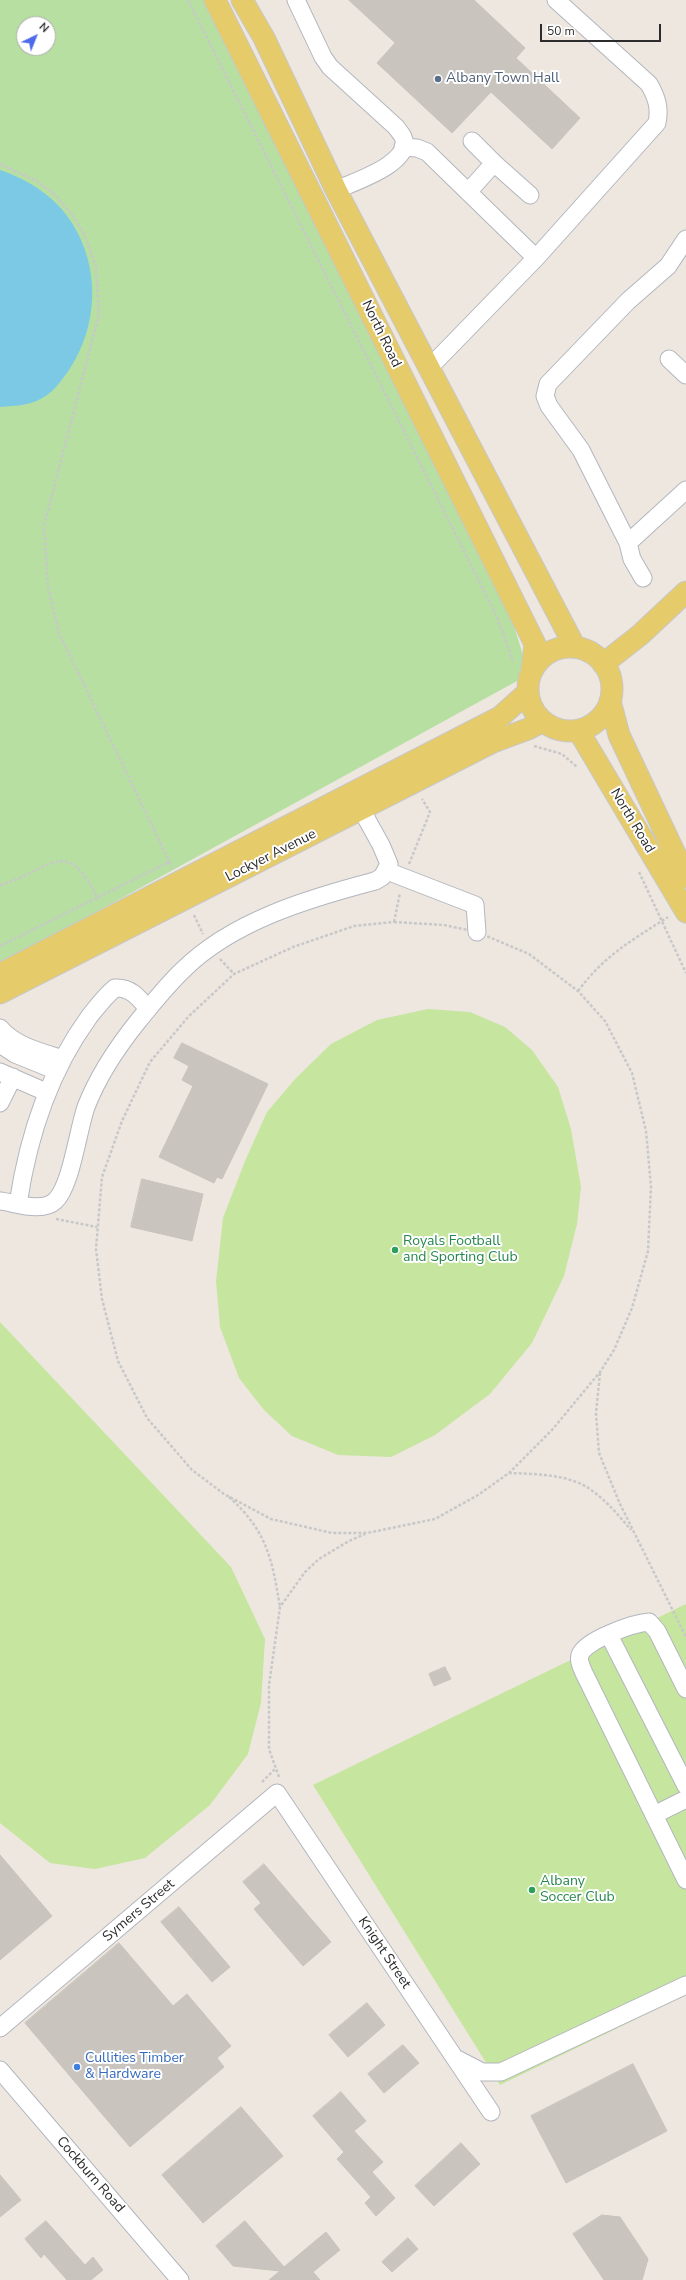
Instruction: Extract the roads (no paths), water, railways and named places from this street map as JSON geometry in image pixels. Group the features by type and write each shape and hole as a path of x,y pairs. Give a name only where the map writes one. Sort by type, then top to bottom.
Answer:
{"main road":[{"name":"North Road","path":"215,0 535,644 524,669"},
{"name":"North Road","path":"242,0 264,38 336,190 575,647"},
{"path":"603,664 640,635 686,592"},
{"path":"575,647 591,653 603,664 611,681 610,701 598,720 578,730 565,730 535,725 533,707 528,692 524,669 546,654 560,648 575,647"},
{"name":"Lockyer Avenue","path":"357,803 500,717 528,692"},
{"name":"North Road","path":"610,701 619,735 686,877"},
{"name":"Lockyer Avenue","path":"0,993 182,891 357,803 493,742 535,725"},
{"name":"North Road","path":"578,730 685,910"},
{"name":"Lockyer Avenue","path":"0,974 107,920 182,891"}],"street":[{"path":"296,0 323,57 337,74 396,126 403,138 403,147 399,157 387,167 336,190"},
{"path":"429,368 536,258 657,123 659,111 656,96 649,84 556,0"},
{"path":"472,141 530,195"},
{"path":"403,147 418,148 427,152 469,191 536,258"},
{"path":"469,191 494,163"},
{"path":"643,578 632,559 628,543 580,450 549,406 545,396 548,384 628,301 668,266 686,239"},
{"path":"669,359 686,374"},
{"path":"628,543 686,490"},
{"path":"0,1201 46,1206 54,1202 63,1192 78,1133 93,1091 105,1068 148,1009 183,969 223,938 301,902 375,881 387,871 389,864 381,845 357,803"},
{"path":"387,871 475,905 477,932"},
{"path":"18,1204 23,1171 46,1092 79,1031 101,1002 115,988 124,987 132,992 148,1009"},
{"path":"0,1028 8,1037 37,1051 60,1065"},
{"path":"0,1044 15,1054 60,1065"},
{"path":"0,1103 6,1075 46,1092"},
{"path":"686,1689 657,1630 649,1622 636,1623 609,1635 587,1646 580,1655 580,1664 686,1880"},
{"path":"609,1635 686,1786"},
{"name":"Symers Street","path":"0,2028 277,1793"},
{"name":"Knight Street","path":"277,1793 491,2112"},
{"path":"654,1815 686,1799"},
{"path":"454,2057 482,2072 501,2072 686,1985"},
{"name":"Cockburn Road","path":"0,2070 180,2280"}],"water":[{"path":"0,170 11,174 41,190 66,214 81,241 88,259 92,297 86,335 79,353 59,383 50,393 36,401 0,407"}],"place":[{"name":"Albany Town Hall","path":"438,79"},
{"name":"Royals Football and Sporting Club","path":"395,1250"},
{"name":"Albany Soccer Club","path":"532,1890"},
{"name":"Cullities Timber & Hardware","path":"77,2067"}]}
